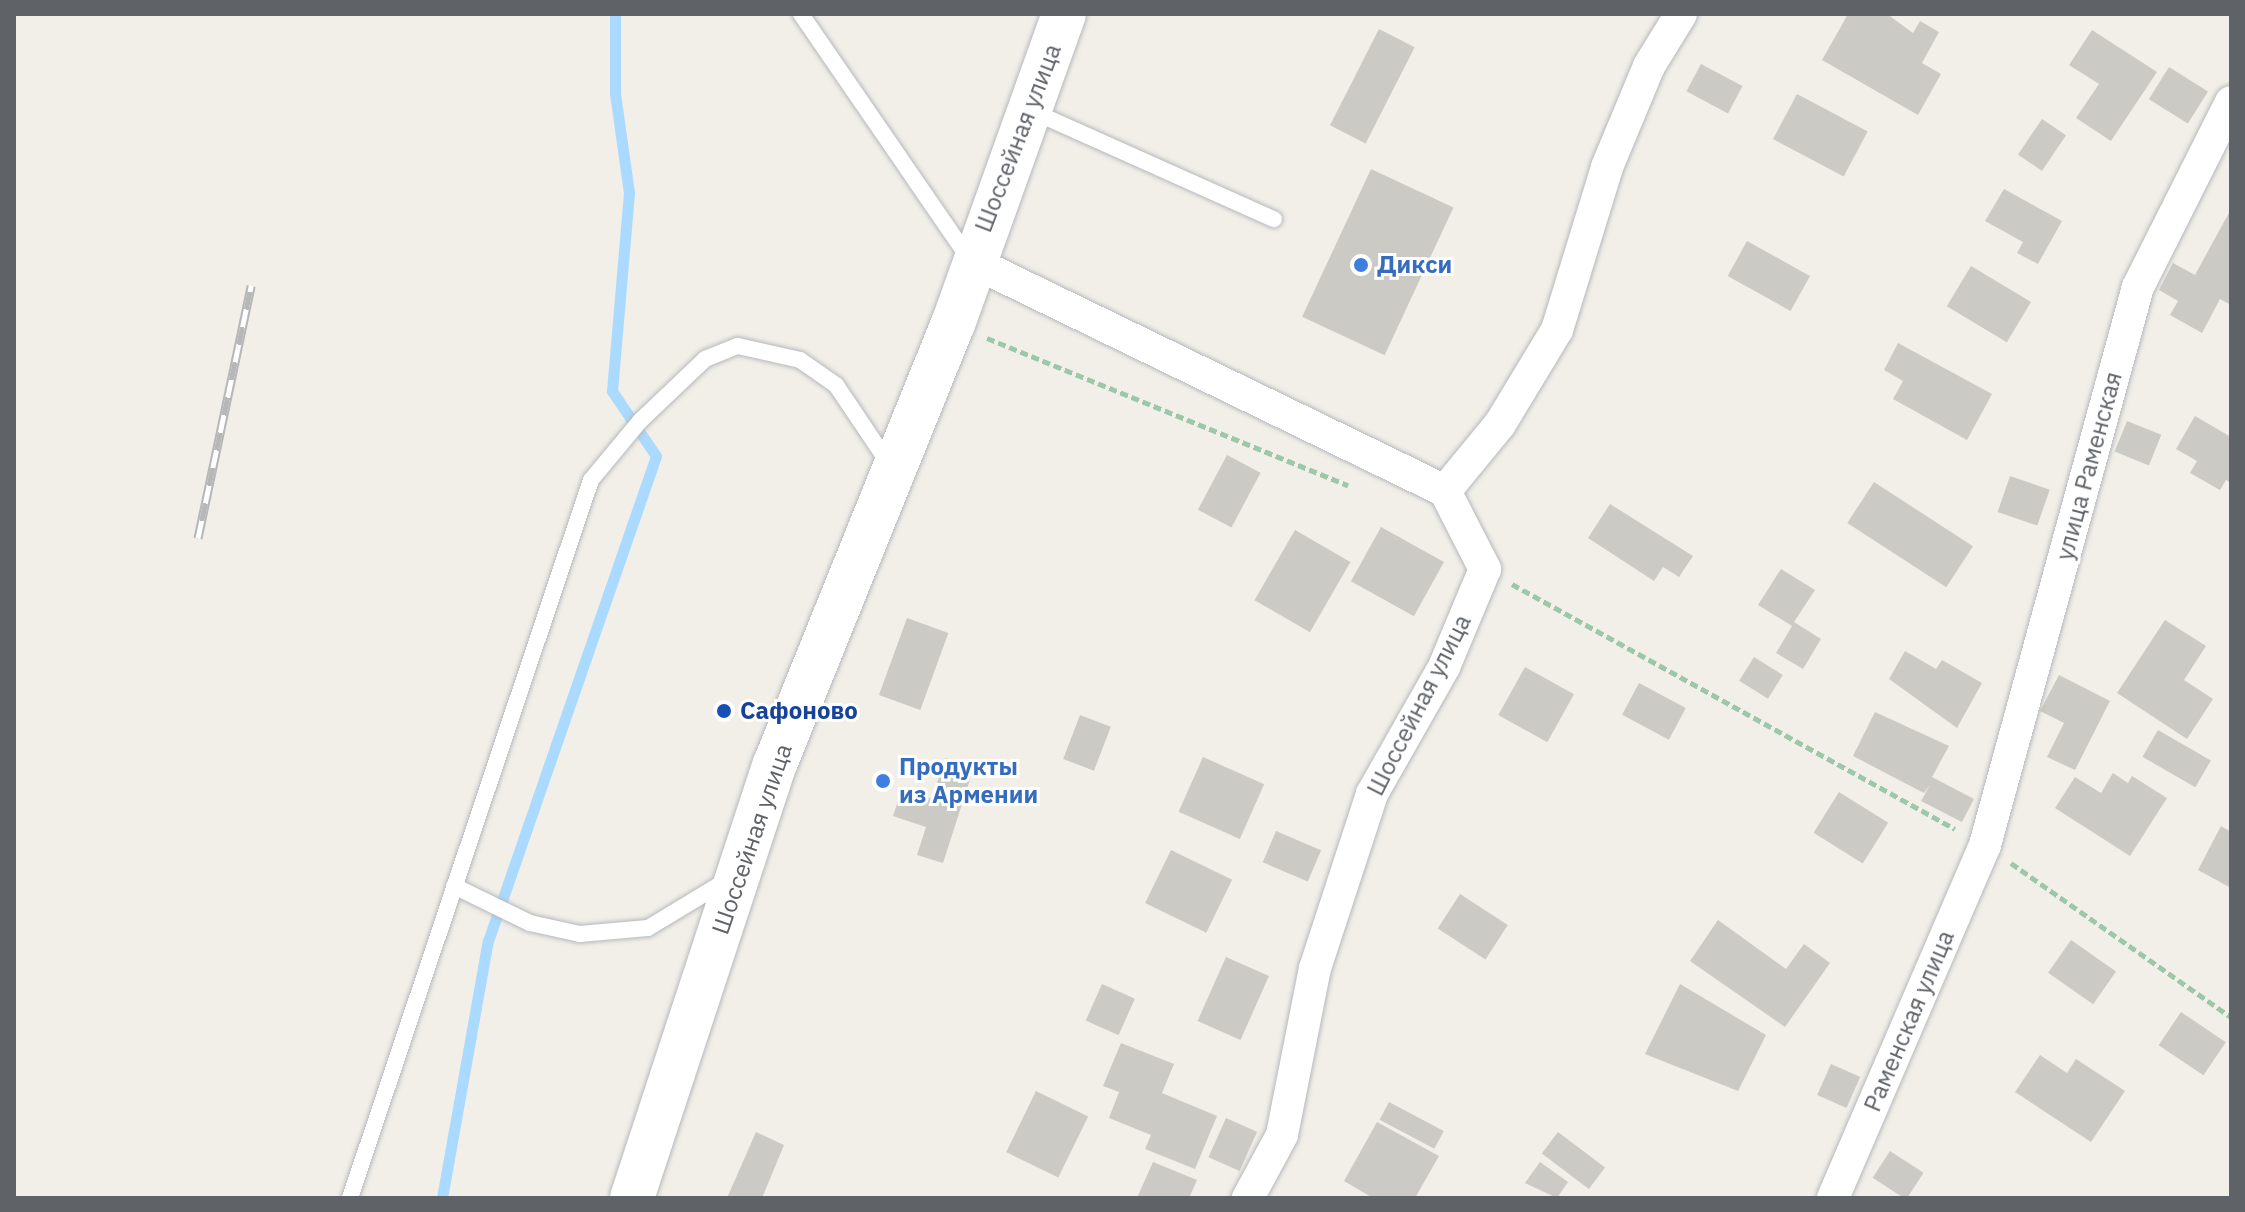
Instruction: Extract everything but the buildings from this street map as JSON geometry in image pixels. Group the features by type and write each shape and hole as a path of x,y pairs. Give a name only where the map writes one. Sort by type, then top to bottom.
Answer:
{"street":[{"name":"Шоссейная улица","path":"632,1198 775,764 953,324 971,261 1031,110 1064,14"},
{"path":"1445,491 1500,424 1557,330 1607,167 1649,66 1681,14"},
{"name":"улица Раменская","path":"1985,845 2138,287 2231,102"},
{"name":"Шоссейная улица","path":"971,261 1445,491 1485,569 1444,667 1372,794 1315,968 1282,1135 1248,1198"},
{"name":"Раменская улица","path":"1833,1198 1985,845"}],"lane":[{"path":"801,14 971,261"},
{"path":"1031,110 1274,219"},
{"path":"350,1198 591,480 694,370 738,346 800,360 836,385 894,471"},
{"path":"454,886 530,923 580,934 648,928 739,873"}],"path":[{"path":"1985,845 2231,1017"}],"waterway":[{"path":"442,1198 488,941 656,456 612,391 629,193 615,93 615,14"}],"railway":[{"path":"198,538 251,286"}],"place":[{"name":"Дикси","path":"1361,265"},
{"name":"Сафоново","path":"724,711"},
{"name":"Продукты из Армении","path":"883,781"}]}
